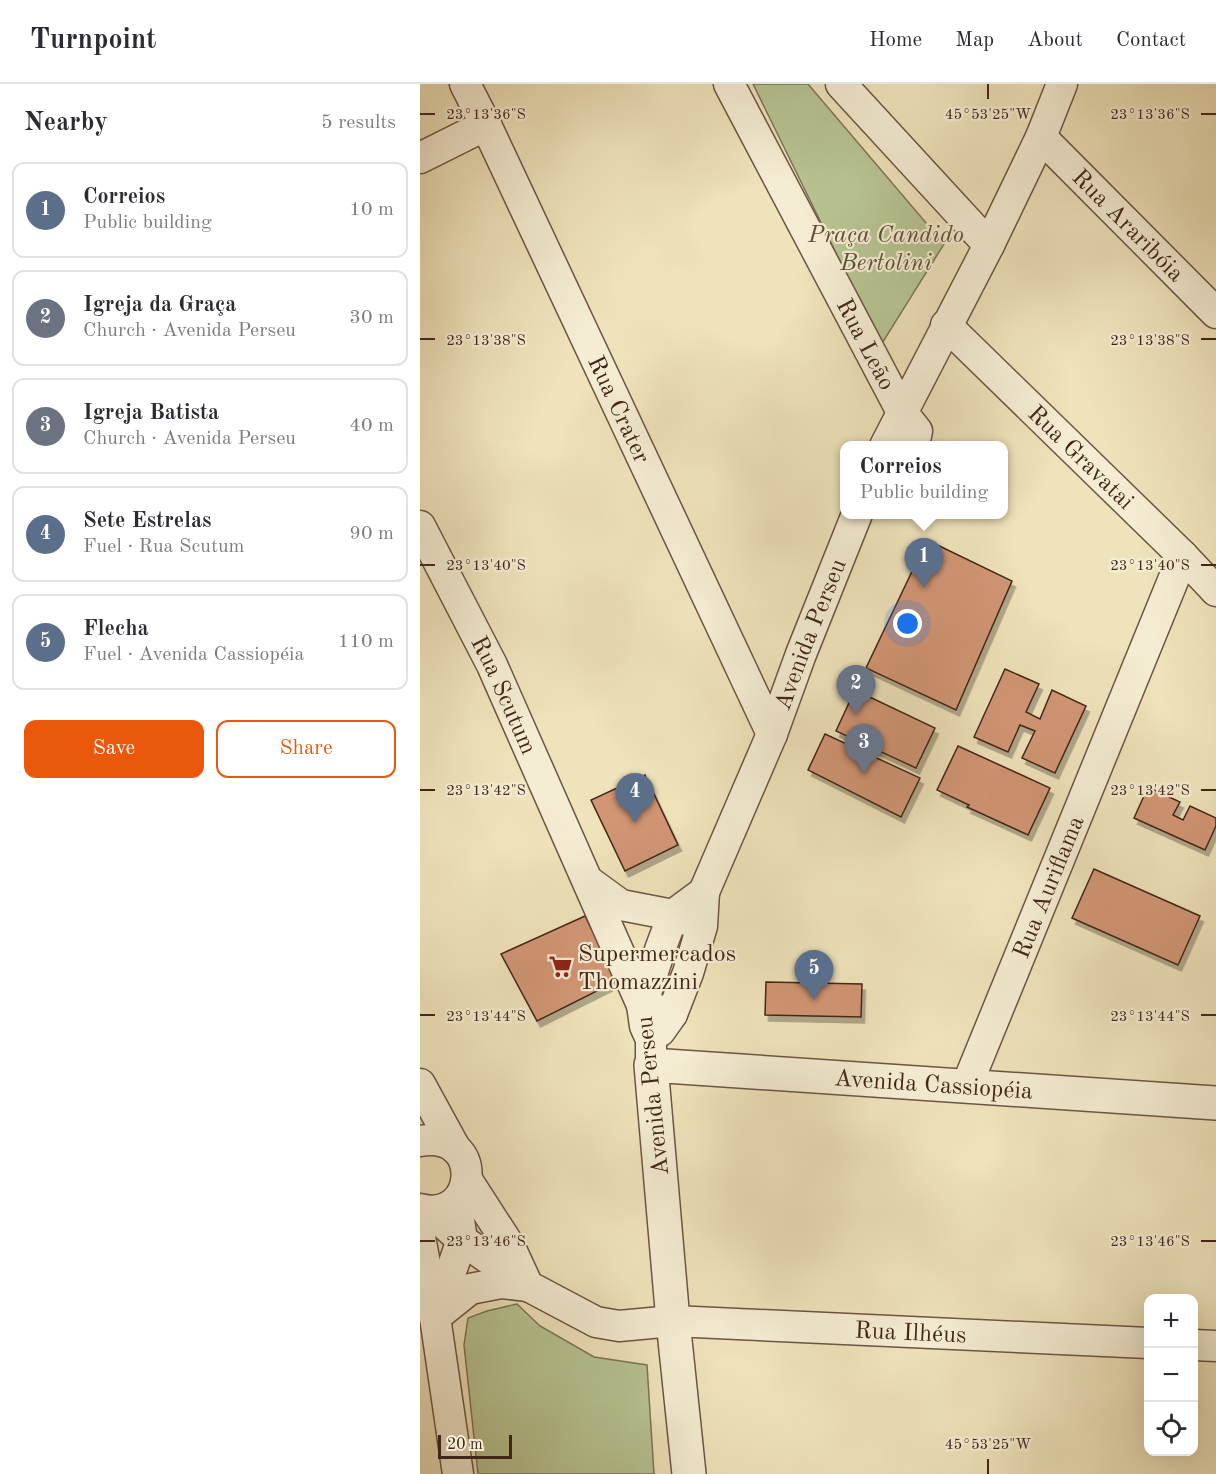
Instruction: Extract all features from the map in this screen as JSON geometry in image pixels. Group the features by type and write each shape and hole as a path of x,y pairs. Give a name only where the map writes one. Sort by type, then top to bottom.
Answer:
{"street":[{"name":"Rua Crater","path":"465,84 772,734"},
{"name":"Rua Leão","path":"729,84 902,412"},
{"path":"841,84 989,245"},
{"path":"888,441 989,245 1041,137 1062,84"},
{"path":"420,158 486,125"},
{"name":"Rua Araribóia","path":"1041,137 1216,314"},
{"name":"Rua Gravatai","path":"946,325 1216,591"},
{"path":"902,412 917,431 915,441"},
{"name":"Avenida Perseu","path":"689,1474 651,1052 642,1005 674,915 704,892 772,734 855,519"},
{"name":"Rua Scutum","path":"420,526 492,665 642,1005"},
{"name":"Rua Auriflama","path":"967,1085 1183,556"},
{"path":"588,881 621,905 674,915 702,926"},
{"path":"651,1052 672,1014 688,973 702,926 704,892"},
{"path":"642,1005 672,1014"},
{"name":"Avenida Cassiopéia","path":"651,1052 967,1085 1216,1102"},
{"path":"420,1084 467,1168 438,1208 435,1317 458,1474"},
{"path":"420,1141 432,1139 455,1148"},
{"path":"438,1208 509,1245 528,1286"},
{"name":"Rua Ilhéus","path":"438,1208 462,1240 528,1286 596,1322 619,1326 674,1321 1144,1343"},
{"path":"435,1317 462,1240"},
{"path":"435,1317 470,1289 501,1283 528,1286"},
{"path":"1198,1345 1216,1346"}],"green space":[{"name":"Praça Candido Bertolini","path":"753,84 808,84 944,244 881,345"},
{"path":"517,1304 540,1326 594,1357 647,1365 654,1474 478,1474 464,1345 468,1318"}],"building":[{"path":"927,540 1012,581 956,710 866,668"},
{"path":"1005,669 1039,684 1026,712 1040,719 1052,690 1086,706 1055,773 1022,758 1035,731 1020,725 1008,752 974,737"},
{"path":"855,690 935,728 916,768 836,731"},
{"path":"825,734 920,778 901,817 808,770"},
{"path":"958,746 1050,788 1028,835 967,807 969,805 937,790"},
{"path":"645,775 678,845 625,871 591,800"},
{"path":"1148,787 1180,802 1173,815 1183,820 1190,806 1216,818 1216,826 1205,850 1134,818"},
{"path":"1094,869 1200,916 1178,965 1072,918"},
{"name":"Supermercados Thomazzini","path":"585,916 617,981 537,1021 501,954"},
{"path":"766,982 862,984 861,1017 765,1015"}],"place":[{"name":"Correios","path":"924,588"},
{"name":"Igreja da Graça","path":"856,715"},
{"name":"Igreja Batista","path":"864,774"},
{"name":"Sete Estrelas","path":"635,823"},
{"name":"Supermercados Thomazzini","path":"560,967"},
{"name":"Flecha","path":"814,1000"}]}
